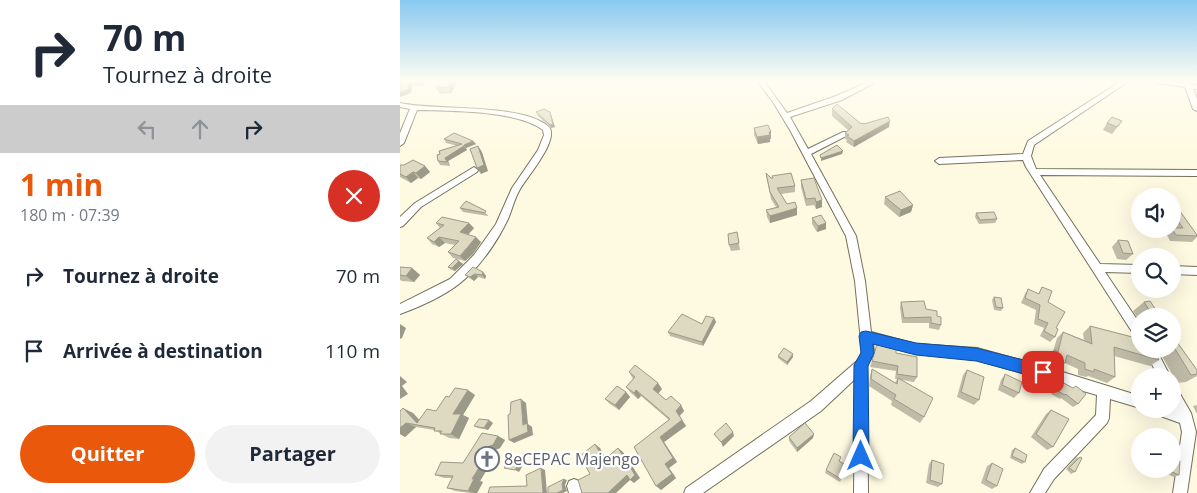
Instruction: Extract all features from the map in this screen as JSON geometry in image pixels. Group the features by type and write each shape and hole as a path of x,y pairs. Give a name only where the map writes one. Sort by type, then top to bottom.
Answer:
{"street":[{"path":"691,493 816,406 861,365 868,353 860,281 851,236 806,153 776,104"},
{"path":"785,116 822,104"},
{"path":"1091,104 1031,143 1027,150 1027,157 1034,172 1131,320"},
{"path":"400,105 414,108 500,113 518,116 546,128 548,137 542,150 516,187 503,221 474,263 459,278 400,309"},
{"path":"400,143 414,108"},
{"path":"806,153 846,134"},
{"path":"939,162 1027,157"},
{"path":"400,223 418,205 474,170"},
{"path":"1034,172 1197,173"},
{"path":"1098,268 1131,269"},
{"path":"1181,270 1197,271"},
{"path":"866,336 916,349 976,354 1131,399"},
{"path":"861,365 861,493"},
{"path":"1037,493 1049,474 1102,418 1104,390"},
{"path":"1180,493 1193,433 1181,408"},
{"path":"1181,416 1186,418"}],"building":[{"path":"837,104 860,123 864,124 888,117 890,121 854,141 845,133 852,127 832,109"},
{"path":"544,109 550,112 553,124 550,125 536,112"},
{"path":"1112,117 1122,121 1117,127 1107,123"},
{"path":"768,125 771,132 769,132 770,135 757,137 754,128"},
{"path":"454,133 473,141 445,158 447,162 438,161 437,155 440,154 439,151 462,144 444,139"},
{"path":"837,145 843,151 821,158 820,155"},
{"path":"478,146 484,165 477,168 470,149"},
{"path":"413,160 425,166 416,173 413,172 406,177 400,174 400,165"},
{"path":"766,173 773,178 772,176 791,173 795,186 777,188 787,204 795,202 797,208 770,216 766,210 779,207 770,192"},
{"path":"814,178 822,200 816,202 815,198 806,199 801,180"},
{"path":"900,191 913,205 901,210 885,197"},
{"path":"466,201 486,211 485,213 460,208"},
{"path":"994,212 997,219 980,220 976,213"},
{"path":"1181,213 1197,236 1181,235 1181,228 1183,228 1181,225"},
{"path":"821,215 826,223 818,226 812,218"},
{"path":"442,217 469,223 460,232 476,237 460,256 448,252 459,241 439,237 434,242 427,238 444,225 436,223"},
{"path":"737,232 739,243 729,245 728,234"},
{"path":"1118,240 1128,241 1131,254 1123,253"},
{"path":"456,259 459,261 452,268 448,267"},
{"path":"400,267 412,268 406,276 400,275"},
{"path":"473,267 483,272 482,275 475,274 470,277 465,275"},
{"path":"1042,287 1052,291 1048,302 1065,312 1056,328 1058,329 1055,337 1044,331 1048,323 1038,319 1040,305 1025,298 1028,289 1039,294"},
{"path":"994,297 1001,298 1003,308 996,307"},
{"path":"924,301 926,309 937,311 937,316 941,317 941,325 931,323 931,317 904,318 901,302"},
{"path":"1150,301 1155,308 1148,308 1144,302"},
{"path":"682,314 702,324 706,316 714,318 702,342 668,332"},
{"path":"1090,326 1131,337 1131,352 1114,347 1115,377 1094,369 1094,372 1085,369 1085,363 1067,355 1065,363 1053,359 1054,350 1058,352 1063,332 1092,344"},
{"path":"877,344 896,347 896,353 917,357 917,377 897,374 898,366 872,361"},
{"path":"784,348 793,354 787,362 778,356"},
{"path":"1181,348 1197,370 1197,374 1191,375 1181,358"},
{"path":"635,365 658,383 653,389 666,400 671,396 681,405 676,411 682,420 660,437 673,458 665,464 672,474 656,486 634,447 670,419 636,390 634,393 626,387 635,377 629,372"},
{"path":"872,369 897,384 898,378 933,398 924,417 894,399 896,395 871,379"},
{"path":"967,370 984,377 979,400 961,392"},
{"path":"1005,374 1022,382 1019,393 1002,385"},
{"path":"1060,381 1073,388 1076,386 1086,394 1078,404 1066,394 1056,390"},
{"path":"617,386 626,392 615,405 605,399"},
{"path":"455,388 468,390 453,414 461,414 451,434 440,434 442,431 434,431 435,428 406,423 400,428 400,411 403,408 417,423 427,409 436,411 446,396 449,397"},
{"path":"521,399 523,425 527,423 528,432 509,440 508,415 510,414 511,402"},
{"path":"1051,410 1069,419 1053,447 1036,434"},
{"path":"479,419 489,420 484,428 474,426"},
{"path":"726,423 733,432 721,442 714,434"},
{"path":"805,423 814,434 797,448 789,437"},
{"path":"482,433 498,436 493,445 484,448 490,450 472,479 474,479 468,491 447,488 453,476 435,475 441,462 463,463"},
{"path":"595,444 604,460 618,448 635,475 630,480 627,475 608,493 582,493 578,480 590,474 580,456"},
{"path":"1015,448 1027,455 1025,462 1012,456"},
{"path":"834,453 841,457 839,461 847,466 841,479 826,470"},
{"path":"512,456 522,458 515,470 504,468"},
{"path":"1080,457 1082,458 1075,472 1069,468"},
{"path":"932,460 944,464 942,484 930,480"},
{"path":"992,463 1003,469 997,486 986,480"},
{"path":"541,468 543,493 488,493 490,487 527,486 526,475"},
{"path":"564,479 562,484 563,490 557,493 548,493 548,487"}],"place":[{"name":"8eCEPAC Majengo","path":"487,459"}],"route":[{"path":"861,456 861,365 868,353 866,336 916,349 976,354 1043,372"}]}
